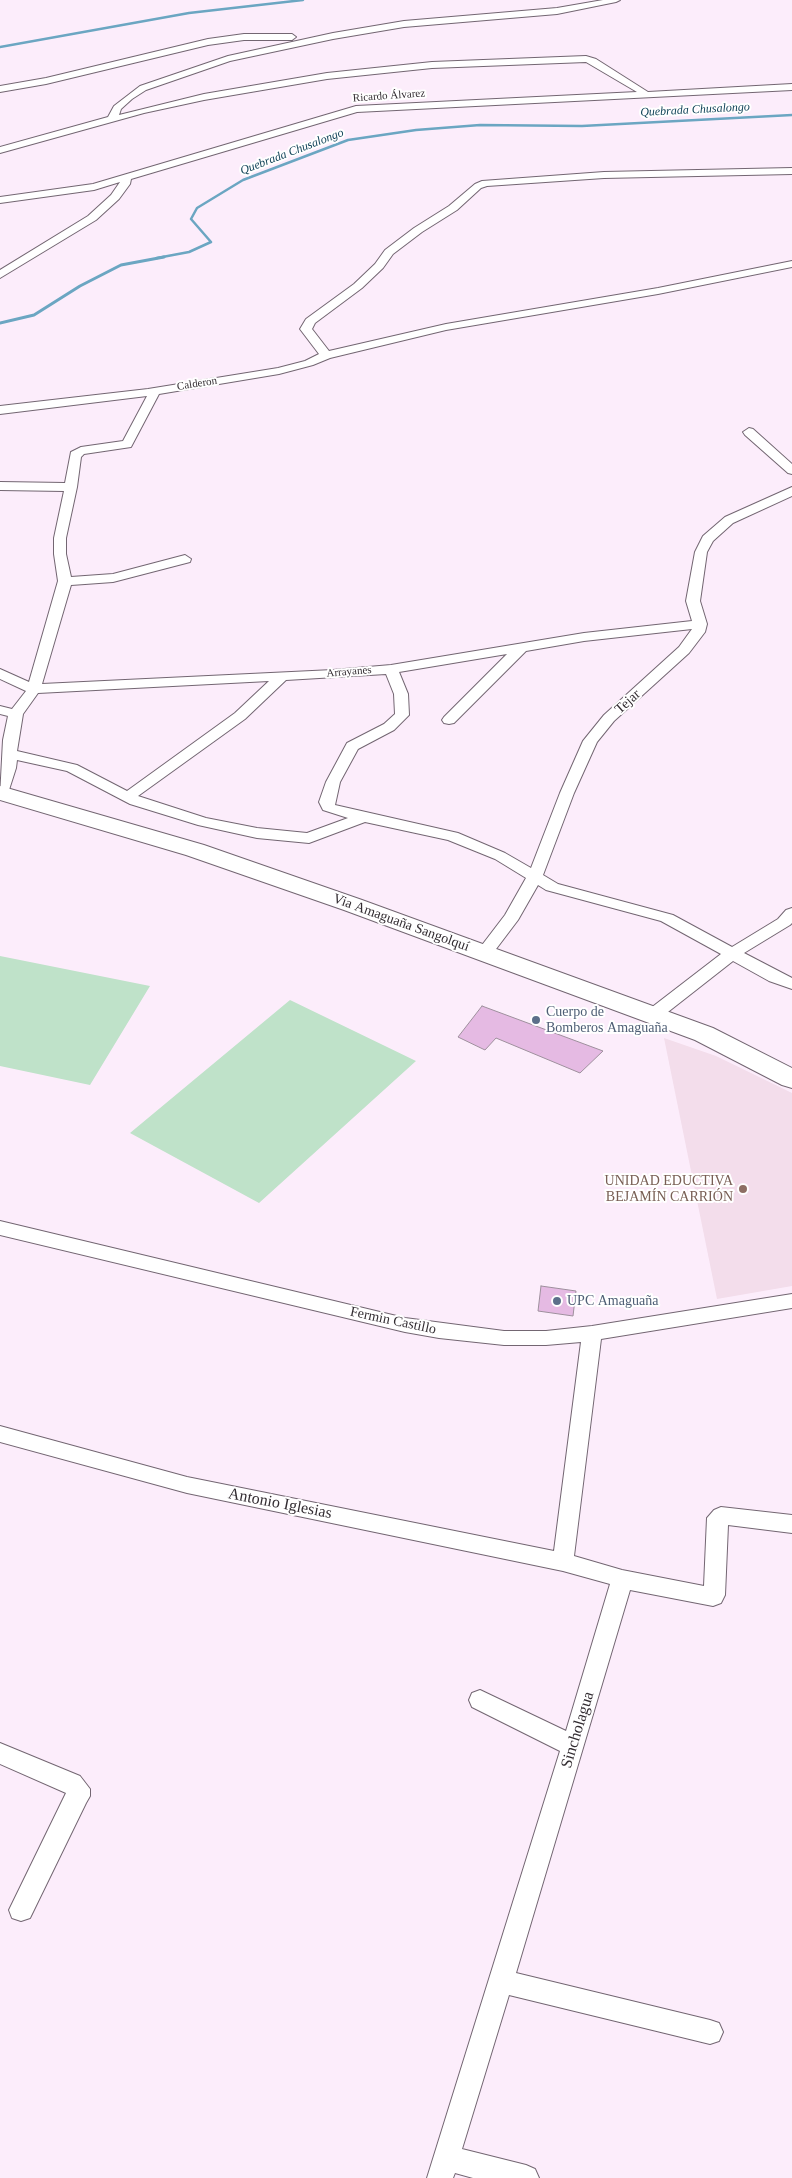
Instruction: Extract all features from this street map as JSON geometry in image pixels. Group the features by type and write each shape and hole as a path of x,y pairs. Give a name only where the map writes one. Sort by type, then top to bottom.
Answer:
{"highway":[{"name":"Via Amaguaña Sangolquí","path":"0,793 194,850 484,953 704,1034 792,1079"}],"street":[{"path":"112,119 117,108 129,96 143,88 228,59 333,36 404,24 557,11 616,0"},
{"path":"0,89 54,79 226,39 333,36"},
{"path":"0,150 178,102 280,83 368,71 490,62 586,59 593,61 645,93"},
{"name":"Ricardo Álvarez","path":"0,200 84,189 356,109 792,86"},
{"path":"326,356 306,329 310,321 358,286 379,266 389,252 418,230 453,208 478,186 486,183 604,175 792,171"},
{"path":"0,275 92,218 115,197 125,184 126,177"},
{"name":"Calderon","path":"0,410 155,390 279,371 326,356 446,327 658,291 792,264"},
{"path":"0,793 9,768 10,740 16,714 34,689 65,581 60,554 60,538 76,453 127,444 155,390"},
{"path":"749,432 792,470"},
{"path":"0,486 71,487"},
{"path":"700,624 693,601 702,552 708,539 729,520 792,491"},
{"path":"65,581 81,582 113,578 185,559"},
{"name":"Arrayanes","path":"0,673 34,689 204,679 281,677 391,669 584,637 700,624"},
{"name":"Tejar","path":"484,953 512,917 535,877 590,741 609,718 684,650 698,632 700,624"},
{"path":"449,720 522,647"},
{"path":"391,669 401,694 402,716 389,727 352,746 338,773 327,802 328,807 336,811 453,836 500,856 563,891 632,907 667,918 792,984"},
{"path":"126,798 240,716 281,677"},
{"path":"0,710 16,714"},
{"path":"10,754 72,768 126,798 203,822 257,833 302,838 316,837 364,817"},
{"path":"653,1015 733,954 784,922 792,913"},
{"name":"Fermin Castillo","path":"1,1230 352,1313 439,1331 512,1338 546,1338 592,1333 792,1301"},
{"path":"592,1333 563,1562 622,1580 713,1597 718,1518 721,1516 792,1524"},
{"name":"Antonio Iglesias","path":"0,1434 187,1485 563,1562"},
{"name":"Sincholagua","path":"526,2178 443,2168 611,1622 622,1580"},
{"path":"480,1700 573,1746"},
{"path":"0,1753 72,1783 78,1789 78,1796 20,1910"},
{"path":"501,1981 710,2032"}],"shaded area":[{"name":"UNIDAD EDUCTIVA BEJAMÍN CARRIÓN","path":"664,1038 716,1056 792,1093 792,1286 717,1299"}],"green space":[{"path":"0,956 150,986 90,1085 0,1066"},
{"path":"290,1000 416,1061 259,1203 130,1133"}],"building":[{"path":"482,1006 603,1051 580,1073 496,1038 485,1050 458,1037"},
{"name":"UPC Amaguaña","path":"541,1286 576,1291 573,1316 538,1311"}],"waterway":[{"path":"0,47 189,13 303,0"},
{"name":"Quebrada Chusalongo","path":"157,258 189,252 211,242 191,219 197,208 243,180 348,140 416,130 480,125 582,126 792,115"},
{"name":"Quebrada Chusalongo","path":"0,323 34,315 80,286 121,265 164,257"}],"place":[{"name":"Cuerpo de Bomberos Amaguaña","path":"536,1020"},
{"name":"UNIDAD EDUCTIVA BEJAMÍN CARRIÓN","path":"743,1189"},
{"name":"UPC Amaguaña","path":"557,1301"}]}
